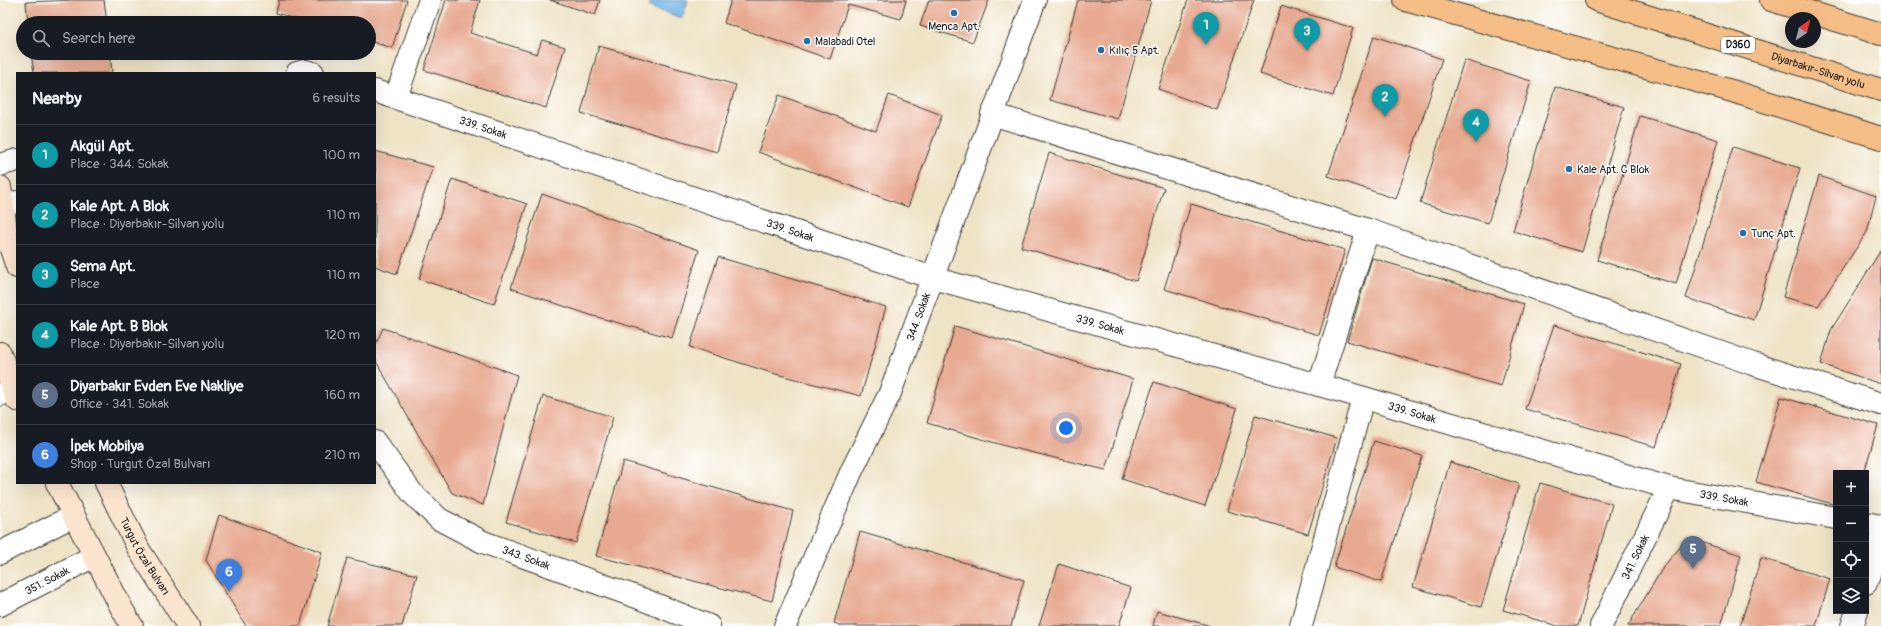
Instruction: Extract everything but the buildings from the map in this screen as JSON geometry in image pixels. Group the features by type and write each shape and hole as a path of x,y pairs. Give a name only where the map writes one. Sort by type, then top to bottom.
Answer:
{"highway":[{"path":"1405,0 1732,91 1881,138"},
{"path":"1450,0 1520,32"},
{"name":"Diyarbakır-Silvan yolu","path":"1596,0 1881,90"},
{"path":"1771,0 1881,34"}],"main road":[{"path":"6,198 7,237 16,263"},
{"path":"0,353 10,394"},
{"path":"57,484 132,626"},
{"name":"Turgut Özal Bulvarı","path":"106,484 139,550 188,626"}],"street":[{"path":"396,97 430,0"},
{"name":"344. Sokak","path":"785,626 852,470 890,393 1035,0"},
{"path":"300,72 305,70 310,72"},
{"name":"339. Sokak","path":"376,91 933,278 1319,385 1669,488 1833,517"},
{"path":"992,114 1368,230 1753,364 1881,404"},
{"path":"0,165 16,160"},
{"path":"1319,385 1368,230"},
{"path":"1300,626 1363,398"},
{"name":"343. Sokak","path":"376,443 412,493 439,519 483,542 642,599 709,626"},
{"name":"341. Sokak","path":"1601,626 1669,488"},
{"path":"0,553 73,516"},
{"path":"1869,524 1881,526"},
{"path":"1868,578 1881,537"},
{"name":"351. Sokak","path":"0,605 94,556"},
{"path":"1852,626 1856,614"}],"water":[{"path":"651,0 688,0 682,18 649,7"}],"place":[{"name":"Menca Apt.","path":"954,13"},
{"name":"Malabadi Otel","path":"807,41"},
{"name":"Akgül Apt.","path":"1206,45"},
{"name":"Kılıç 5 Apt.","path":"1101,50"},
{"name":"Sema Apt.","path":"1307,51"},
{"name":"Kale Apt. A Blok","path":"1385,117"},
{"name":"Kale Apt. B Blok","path":"1476,142"},
{"name":"Kale Apt. C Blok","path":"1569,169"},
{"name":"Tunç Apt.","path":"1743,233"},
{"name":"Diyarbakır Evden Eve Nakliye","path":"1693,569"},
{"name":"İpek Mobilya","path":"229,592"}]}
